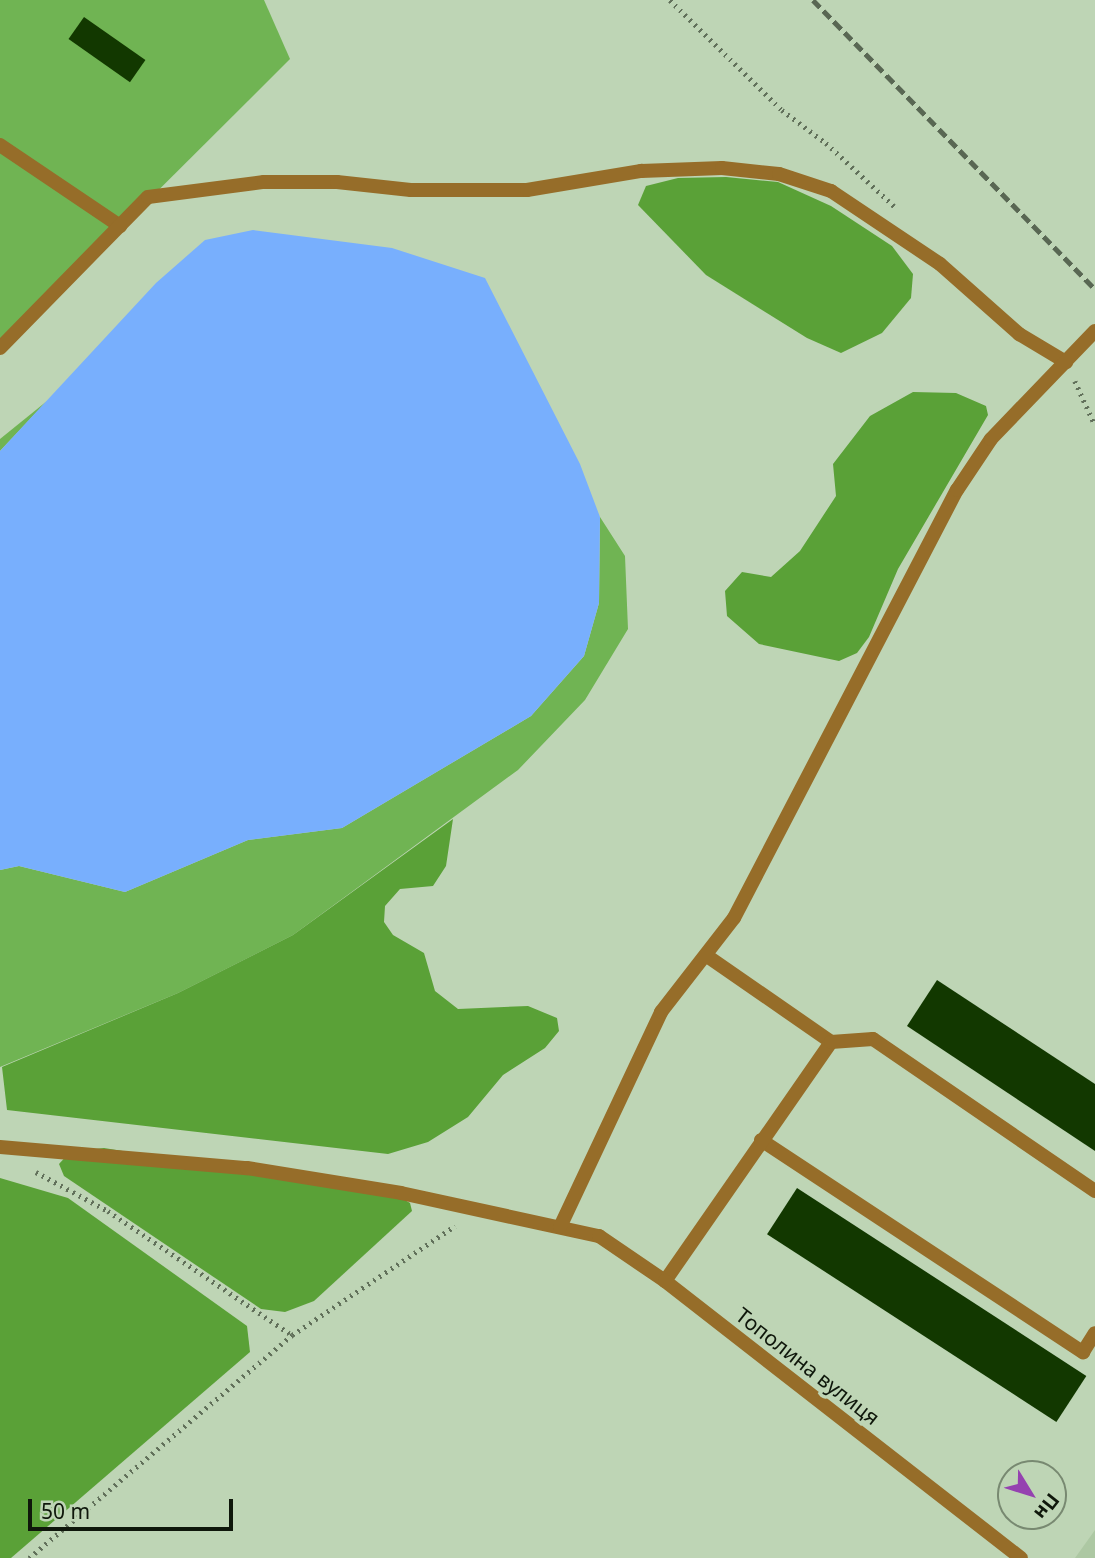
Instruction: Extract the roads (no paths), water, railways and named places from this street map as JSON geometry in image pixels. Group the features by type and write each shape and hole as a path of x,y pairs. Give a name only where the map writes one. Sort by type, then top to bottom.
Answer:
{"street":[{"path":"0,145 120,226"},
{"path":"0,348 148,197 264,181 337,182 411,190 527,190 641,171 722,168 779,174 831,191 876,218 940,264 1019,334 1066,362"},
{"path":"559,1227 661,1013 734,918 957,490 991,439 1095,331"},
{"path":"707,956 831,1042 873,1039 1095,1191"},
{"path":"666,1281 831,1042"},
{"path":"761,1140 1083,1352 1095,1333"},
{"name":"Тополина вулиця","path":"0,1146 247,1168 479,1210 598,1236 666,1281 1021,1558"}],"water":[{"path":"253,230 392,248 485,278 580,464 600,517 599,603 584,656 531,716 342,828 248,840 125,892 19,866 0,870 0,451 156,283 205,240"}],"railway":[{"path":"813,0 1095,289"}]}
